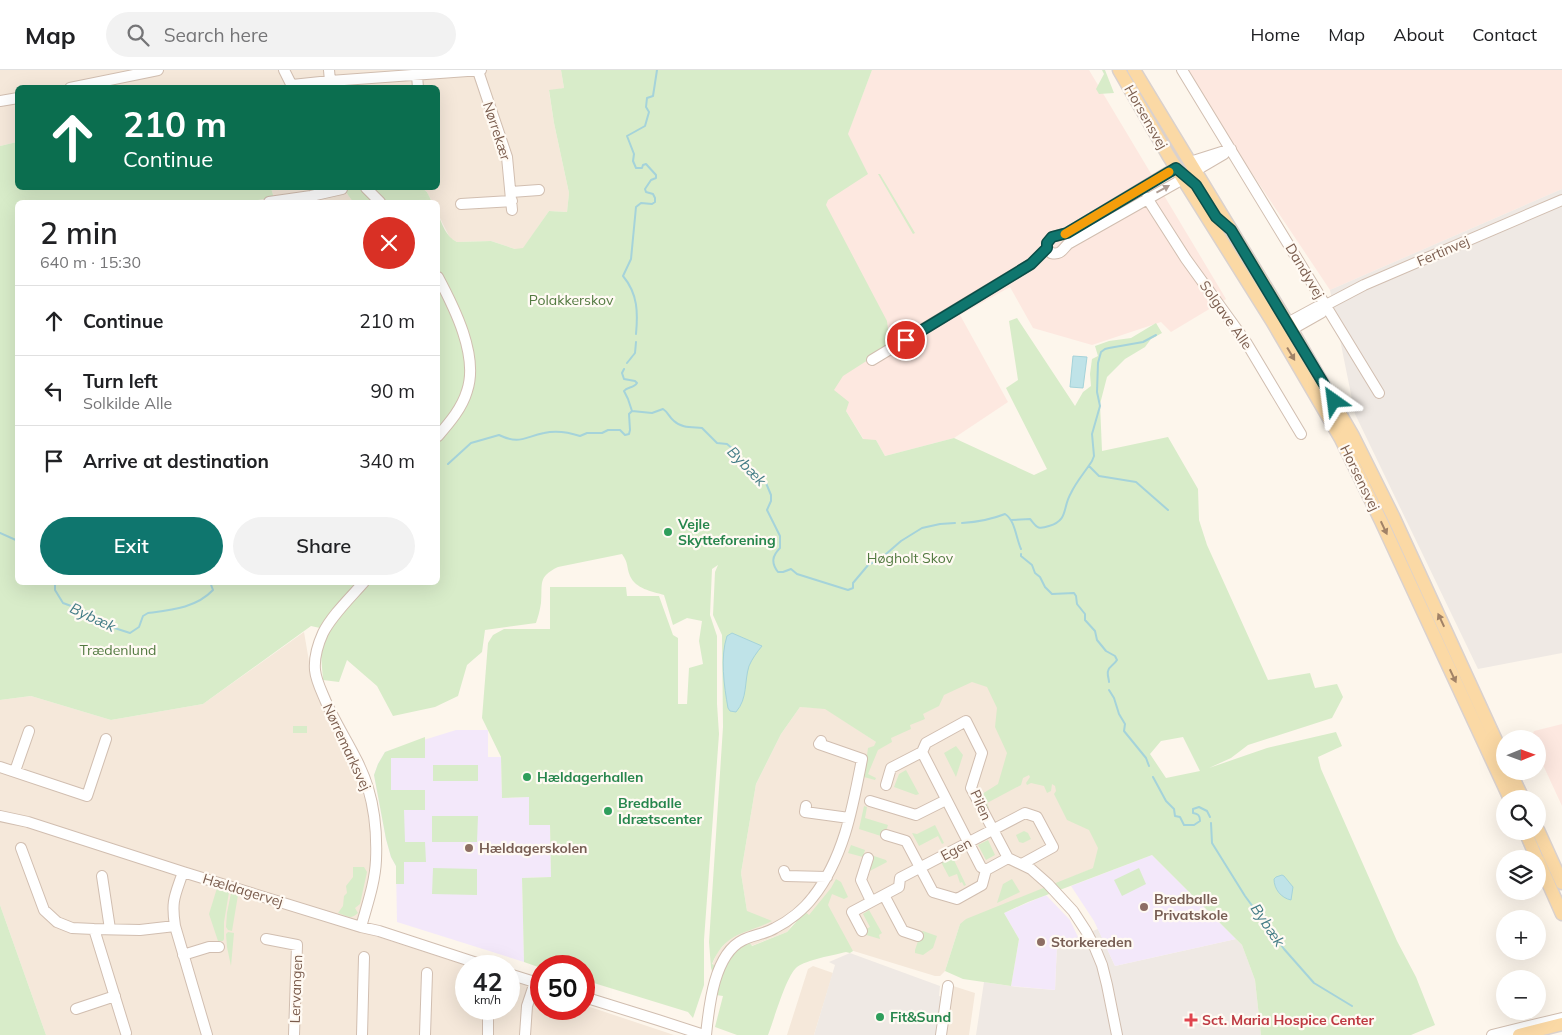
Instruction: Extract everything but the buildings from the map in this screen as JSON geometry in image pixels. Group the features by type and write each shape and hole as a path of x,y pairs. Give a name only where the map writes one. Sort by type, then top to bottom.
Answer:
{"main road":[{"name":"Horsensvej","path":"1134,70 1183,171 1196,185 1216,217 1231,230 1334,401 1373,475 1496,741"},
{"name":"Horsensvej","path":"1120,71 1183,171 1232,256 1247,271 1276,319 1282,326 1289,329 1381,521 1506,790"},
{"path":"1120,71 1123,89 1183,171"},
{"path":"1543,840 1562,883"},
{"path":"1546,879 1562,914"},
{"path":"1519,1035 1562,1024"}],"street":[{"path":"85,85 158,70"},
{"path":"284,70 292,85"},
{"path":"329,70 330,81"},
{"name":"Nørrekær","path":"300,85 330,81 342,84 393,73 417,75 479,70 507,157 512,201"},
{"name":"Dandyvej","path":"1182,70 1379,393"},
{"path":"417,75 418,85"},
{"path":"0,101 15,98"},
{"path":"1049,250 1047,243 1052,237 1067,233 1183,171 1231,149"},
{"path":"1049,250 1058,254 1062,252 1068,244 1147,198 1183,171"},
{"path":"277,200 310,192 331,190"},
{"path":"368,190 378,200"},
{"path":"461,204 512,201 539,190"},
{"name":"Solgave Alle","path":"1147,198 1186,259 1246,342 1301,434"},
{"name":"Fertinvej","path":"1289,329 1293,320 1317,307 1326,305 1364,285 1562,200"},
{"path":"872,360 1031,264 1049,250"},
{"path":"440,281 451,301 464,337 468,352 470,379 464,401 440,434"},
{"name":"Nørremarksvej","path":"361,585 329,623 324,632 317,651 315,669 320,688 334,721 358,764 368,787 373,811 376,832 376,860 371,892 361,927"},
{"name":"Pilen","path":"922,752 926,742 966,721 982,754 971,788 993,830"},
{"path":"15,771 29,731"},
{"path":"0,767 87,796 106,739"},
{"path":"595,1000 705,1035 718,970 728,952 742,940 776,928 802,909 814,897 827,877 842,842 862,759 819,744 821,741"},
{"path":"886,785 891,768 922,752 981,867 986,870"},
{"path":"870,801 916,815 946,800"},
{"path":"806,806 805,812 849,818"},
{"name":"Egen","path":"862,931 852,912 899,887 900,878 1025,813 1037,817 1053,847 1022,864"},
{"name":"Hældagervej","path":"0,816 43,827 455,956"},
{"path":"993,830 1008,858 1031,869 1073,911 1095,948 1107,985 1117,1035"},
{"path":"886,835 906,841 933,892 957,899 982,885 986,870 1008,858"},
{"path":"21,848 44,910 57,922 72,928 110,930 148,930 174,926"},
{"path":"868,858 861,880 871,901"},
{"path":"784,871 786,876 827,877"},
{"path":"183,872 173,897 174,926 207,1035"},
{"path":"102,876 110,930"},
{"path":"884,895 903,931 918,936"},
{"path":"94,929 126,1033"},
{"name":"Lervangen","path":"266,939 297,945 294,1035"},
{"path":"183,955 209,947 219,947"},
{"path":"362,1035 364,957"},
{"path":"425,1035 427,973"},
{"path":"941,1035 948,986"},
{"path":"76,1009 115,996"},
{"path":"525,1035 527,1006 530,1000"},
{"path":"1492,1035 1562,1018"},
{"path":"488,1020 488,1035"},
{"path":"1540,1035 1562,1030"}],"shaded area":[{"path":"0,70 561,70 564,88 549,91 569,193 567,212 549,211 523,249 515,249 491,241 457,242 450,238 440,218 440,200 431,200 424,190 440,190 440,85 15,85 15,142 0,146"},
{"path":"872,70 1089,70 1226,299 1171,332 1161,322 1092,345 1033,328 1010,287 960,315 1008,402 954,438 885,456 876,440 864,440 846,411 772,340 815,242 845,141"},
{"path":"1183,70 1562,70 1562,189 1330,290"},
{"path":"1562,189 1562,653 1478,669 1355,414 1330,290"},
{"path":"272,190 344,190 352,200 273,200"},
{"path":"304,632 311,673 323,707 353,765 370,815 370,869 357,930 455,962 455,1020 520,1020 520,983 530,987 530,1020 595,1020 595,1009 674,1035 46,1035 0,905 0,700 31,696 111,720 203,704"},
{"path":"981,659 1134,851 960,924 945,971 940,976 821,941 795,921 787,932 751,946 722,972 712,965 717,953 728,940 746,930 747,911 741,873 756,784 781,734 800,707 825,708 876,742"},
{"path":"1562,724 1562,806 1546,771 1546,730 1538,730"},
{"name":"Hældagerskolen","path":"456,730 488,730 488,757 501,757 502,798 529,797 550,824 551,877 522,878 524,962 520,961 520,955 502,955 397,922 396,866 391,857 386,839 374,775 385,752"},
{"name":"Bredballe Privatskole","path":"1152,855 1236,939 1115,966 1094,921 1071,886"},
{"name":"Storkereden","path":"1046,895 1070,920 1078,937 1057,945 1055,990 1011,986 1019,939 1004,913"},
{"path":"1098,929 1115,966 1236,939 1242,945 1255,980 1261,1035 976,1035 984,982 1055,990 1057,944"},
{"path":"850,953 940,986 939,996 943,997 939,1035 814,1035 835,965 829,962"},
{"path":"813,966 833,973 814,1035 787,1035 808,969"},
{"path":"950,985 975,993 969,1035 943,1035"}],"green space":[{"path":"561,70 872,70 848,134 868,174 828,200 826,205 887,321 890,346 843,376 834,390 849,402 846,411 863,439 876,440 885,456 954,438 1034,475 1047,469 1006,388 1018,380 1009,321 1017,318 1075,406 1083,392 1091,386 1092,359 1098,356 1095,346 1109,341 1131,338 1156,323 1162,333 1151,339 1145,347 1125,359 1107,377 1100,404 1102,451 1168,437 1198,489 1199,520 1207,545 1268,680 1310,673 1315,688 1337,684 1343,697 1332,718 1248,745 1231,758 1209,768 1267,748 1336,732 1342,746 1318,757 1321,769 1397,941 1416,977 1435,1025 1411,1035 1261,1035 1255,980 1242,945 1152,855 1004,913 1019,939 1011,986 963,979 945,971 960,924 966,919 1093,868 1098,848 1089,830 1067,820 1054,794 1056,791 1055,786 1052,784 1051,791 1047,793 1044,786 1031,783 1027,785 1029,775 1023,778 1021,785 987,803 989,808 987,810 977,791 980,789 982,794 998,784 1007,753 995,727 997,708 987,687 972,682 944,695 939,706 923,714 925,719 910,725 911,729 891,738 892,742 878,750 868,774 876,778 875,780 864,777 868,748 874,746 876,742 825,709 800,707 781,734 756,784 741,873 747,911 772,921 737,935 723,945 712,964 716,966 713,974 709,942 723,727 722,635 713,615 715,572 718,565 712,569 710,615 717,636 719,734 704,940 704,985 693,1018 688,1012 595,983 595,955 530,955 530,964 524,962 522,878 551,877 550,825 529,825 529,797 502,798 501,757 482,718 488,643 493,635 504,629 550,629 550,587 626,587 627,596 659,596 673,635 678,638 678,704 687,704 689,668 703,664 699,641 702,621 687,618 673,625 664,595 644,589 636,584 630,576 627,563 622,554 558,567 547,574 542,582 541,603 536,623 485,630 482,652 467,665 458,696 435,707 393,716 377,686 347,660 339,682 323,680 321,655 326,634 365,585 440,585 440,438 468,402 474,374 440,274 440,219 447,234 457,242 491,241 515,249 523,248 549,211 567,212 569,193 549,90 564,88","holes":["1183,737 1200,771 1166,778 1150,754 1161,741"]},
{"path":"1102,70 1105,70 1114,93 1099,94 1096,89 1104,74"},
{"name":"Trædenlund","path":"15,142 15,190 272,190 274,198 258,200 15,200 15,585 357,585 320,628 311,626 203,704 111,720 31,696 0,700 0,146"},
{"path":"878,174 880,174 915,233 913,234"},
{"path":"344,190 364,190 374,200 352,200"},
{"path":"374,190 424,190 431,200 383,200"},
{"path":"440,289 459,332 467,371 459,403 440,427"},
{"path":"293,726 307,726 307,733 293,733"},
{"path":"425,737 425,758 391,758 391,790 425,790 425,810 404,810 405,842 425,842 426,862 404,862 404,884 396,884 396,866 391,857 386,839 374,775 385,752"},
{"path":"956,746 963,755 956,777 944,753"},
{"path":"433,765 478,765 478,781 433,781"},
{"path":"906,770 919,794 916,795 894,787 899,774"},
{"path":"864,806 867,807 865,818 888,825 884,837 859,829"},
{"path":"432,816 478,816 477,842 432,842"},
{"path":"935,825 944,843 942,844 938,836 919,846 912,833 917,834"},
{"path":"1024,831 1028,833 1031,839 1023,843 1019,842 1016,835"},
{"path":"988,840 995,855 986,860 978,845"},
{"path":"851,845 865,850 863,857 848,853"},
{"path":"871,855 887,862 866,873"},
{"path":"953,858 966,885 964,886 962,882 960,883 957,874 949,877 941,862 944,859 946,862"},
{"path":"353,867 364,867 367,872 360,904 355,908 358,913 348,917 338,913 343,906 344,896 347,893 346,886 353,877"},
{"path":"433,868 477,869 477,895 432,894"},
{"path":"1139,868 1146,884 1122,896 1114,880"},
{"path":"836,879 841,882 848,897 844,899 832,894 828,905 853,951 813,960 797,967 789,979 768,1035 737,1035 715,1027 723,996 716,995 719,982 726,962 733,951 748,942 752,946 787,932 805,912 809,915"},
{"path":"1012,879 1020,892 997,903 1003,884"},
{"path":"217,888 229,892 223,941 218,941 209,914"},
{"path":"231,893 238,895 232,931 226,927"},
{"path":"0,905 46,1035 0,1035"},
{"path":"869,910 882,933 879,935 880,939 863,934 864,930 870,927 863,914"},
{"path":"923,931 937,936 933,948 923,955 915,953 915,950"},
{"path":"228,932 234,933 231,966 227,947 226,934"}],"water":[{"path":"1073,356 1087,357 1083,388 1070,387"},
{"path":"732,633 762,646 749,666 744,696 736,712 730,711 728,708 723,672 725,644 727,636"},
{"path":"1282,875 1293,887 1291,900 1281,895 1275,886 1274,879"}],"waterway":[{"path":"636,334 636,304 632,290 623,276 631,259 636,207 641,203 652,204 655,202 653,194 646,192 645,189 651,180 656,178 656,175 646,164 642,168 636,168 633,161 634,154 627,136 645,126 649,112 646,107 647,98 653,96 657,70"},
{"path":"1011,520 1030,519 1040,528 1060,520 1068,498 1094,456 1092,434 1100,406 1097,392 1098,363 1101,352 1109,348 1143,342 1156,335"},
{"path":"627,363 635,353 636,342"},
{"path":"624,369 622,373 624,379 637,383 624,391 632,411"},
{"name":"Bybæk","path":"448,464 471,443 499,435 517,440 553,432 580,436 587,433 620,430 625,435 629,434 629,414 632,411 652,413 663,409 680,425 702,428 717,443 727,444 733,449 734,455 757,473 766,483 771,495 771,501 767,510 780,536 780,548 773,560 778,572 791,569 797,574 848,590 853,588 853,583 869,564 878,561 901,541 922,528 955,523"},
{"path":"1089,466 1099,476 1136,482 1168,510"},
{"name":"Bybæk","path":"962,523 994,518 1005,514 1011,520 1021,549"},
{"name":"Bybæk","path":"0,533 15,540"},
{"name":"Bybæk","path":"1021,554 1032,565 1035,573 1052,594 1074,593 1077,604 1085,614 1085,620 1095,631 1097,640 1117,660 1109,669 1109,682"},
{"name":"Bybæk","path":"55,585 55,590 63,603 93,614 102,624 130,633 139,627 143,616 148,613 183,607 199,601 213,590 211,585"},
{"name":"Bybæk","path":"1109,690 1125,724 1124,731 1146,758 1149,766"},
{"name":"Bybæk","path":"1153,777 1166,801 1174,809 1175,816 1180,817 1184,825 1194,825 1200,821 1200,817 1193,813 1193,809 1199,807 1207,811 1210,817"},
{"name":"Bybæk","path":"1211,823 1212,843 1245,896 1284,949 1314,983 1352,1006"}],"slow traffic":[{"path":"1065,234 1169,172"}],"place":[{"name":"Vejle Skytteforening","path":"668,532"},
{"name":"Hældagerhallen","path":"527,777"},
{"name":"Bredballe Idrætscenter","path":"608,811"},
{"name":"Hældagerskolen","path":"469,848"},
{"name":"Bredballe Privatskole","path":"1144,907"},
{"name":"Storkereden","path":"1041,942"},
{"name":"Fit&Sund","path":"880,1017"},
{"name":"Sct. Maria Hospice Center","path":"1191,1020"}],"route":[{"path":"906,340 1031,264 1047,248 1047,243 1052,237 1067,233 1176,168 1196,185 1216,217 1231,230 1334,401"}],"park label":[{"name":"Polakkerskov","path":"571,300"},
{"name":"Høgholt Skov","path":"910,558"}]}
